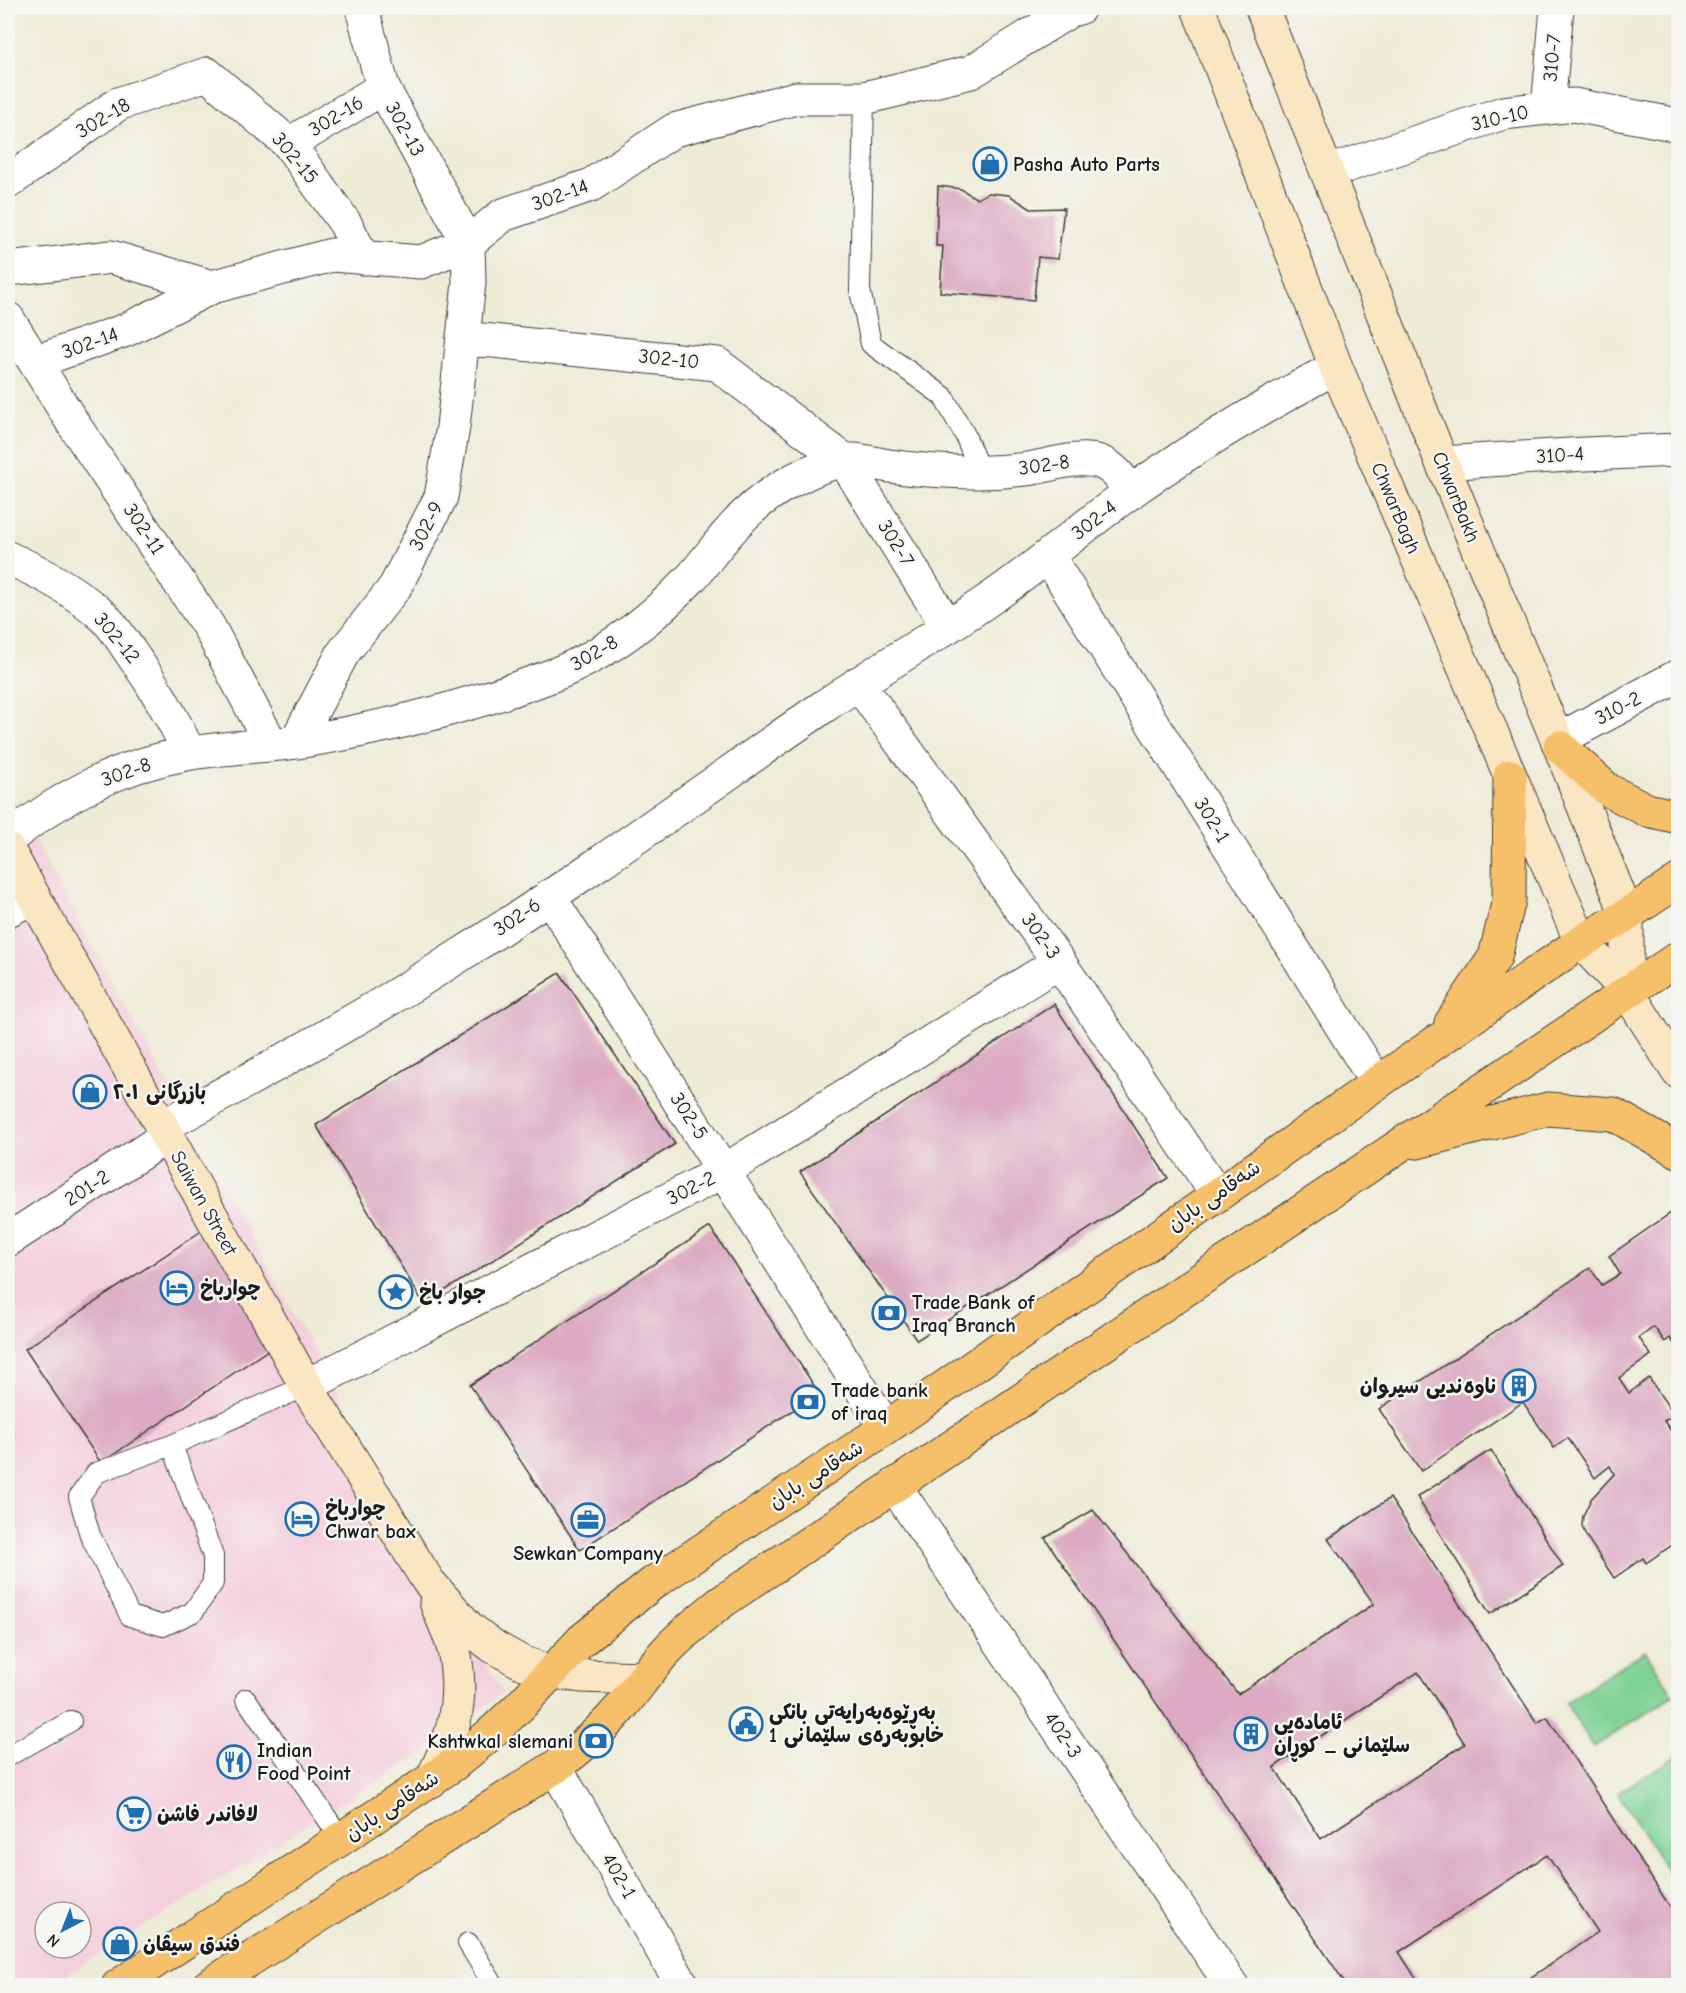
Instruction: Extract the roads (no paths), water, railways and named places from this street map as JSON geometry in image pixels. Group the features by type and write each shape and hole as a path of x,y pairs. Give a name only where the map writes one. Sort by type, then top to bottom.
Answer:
{"main road":[{"name":"ChwarBagh","path":"1198,8 1336,367 1581,942 1628,991 1678,1072"},
{"name":"ChwarBakh","path":"1262,8 1442,463 1628,915 1628,991"},
{"path":"1559,744 1608,790 1647,810 1678,817"},
{"path":"1439,1040 1495,957 1509,900 1510,776"},
{"name":"Saiwan Street","path":"8,850 21,903 164,1131 306,1386 428,1581 469,1628 494,1647 521,1662 551,1672 612,1678 643,1678"},
{"name":"شەقامی بابان","path":"118,1986 430,1781 488,1736 520,1706 582,1640 653,1582 886,1428 1439,1040 1581,942 1628,915 1678,881"},
{"path":"208,1986 580,1749 625,1703 643,1678 674,1643 723,1601 1678,958"},
{"path":"1395,1148 1548,1109 1613,1114 1678,1151"},
{"name":"Saiwan Street","path":"428,1581 453,1649 458,1683 456,1717 447,1750 430,1781"}],"street":[{"name":"302-13","path":"362,8 383,88 468,243"},
{"name":"302-14","path":"35,362 126,330 212,287 332,255 422,262 468,243 503,215 591,185 674,130 796,98 864,98 970,72 1071,10 1079,8"},
{"name":"310-7","path":"1548,108 1557,8"},
{"name":"302-15","path":"207,74 289,144 345,223 363,258"},
{"name":"302-18","path":"8,182 118,104 207,74"},
{"name":"302-16","path":"289,144 383,88"},
{"name":"310-10","path":"1328,172 1503,113 1574,105 1678,125"},
{"name":"302-9","path":"283,743 343,653 395,586 441,497 453,427 469,283 468,243"},
{"path":"8,269 111,257 212,287"},
{"name":"302-11","path":"8,319 74,425 209,627 283,743"},
{"name":"302-10","path":"463,338 717,364 843,460"},
{"name":"302-4","path":"858,683 948,627 1048,556 1130,493 1197,447 1266,405 1336,367"},
{"name":"310-4","path":"1442,463 1678,450"},
{"name":"302-8","path":"8,838 40,813 72,794 148,762 189,753 283,743 377,727 458,707 537,682 572,667 635,628 664,604 691,578 731,528 771,493 794,480 843,460 933,471 980,472 1026,469 1086,460 1101,463 1113,470 1123,479 1130,493"},
{"name":"302-7","path":"843,460 948,627"},
{"name":"302-1","path":"1048,556 1377,1083"},
{"name":"302-12","path":"8,558 64,587 104,617 127,646 158,693 175,721 189,753"},
{"name":"310-2","path":"1559,744 1678,676"},
{"name":"302-6","path":"164,1131 359,1018 455,959 858,683"},
{"name":"302-3","path":"858,683 1059,962 1217,1194"},
{"name":"302-5","path":"549,896 886,1428"},
{"name":"302-2","path":"306,1386 724,1171 1059,962"},
{"name":"201-2","path":"8,1240 164,1131"},
{"name":"402-3","path":"894,1485 1232,1986"},
{"name":"402-1","path":"555,1767 683,1986"}],"lane":[{"path":"864,98 860,290 871,344 943,396 965,435 980,472"},
{"path":"172,1445 213,1556 213,1583 193,1612 162,1626 130,1616 90,1535 79,1497 96,1473 172,1445 306,1386"},
{"path":"246,1699 341,1839"},
{"path":"8,1756 71,1721"},
{"path":"468,1943 494,1986"}],"place":[{"name":"Pasha Auto Parts","path":"990,164"},
{"name":"بازرگانی ٢٠١","path":"90,1092"},
{"name":"چوارباخ","path":"177,1288"},
{"name":"جوار باخ","path":"396,1292"},
{"name":"Trade Bank of Iraq Branch","path":"889,1313"},
{"name":"ناوەندیی سیروان","path":"1519,1386"},
{"name":"Trade bank of iraq","path":"808,1402"},
{"name":"چوارباخ Chwar bax","path":"302,1519"},
{"name":"Sewkan Company","path":"588,1520"},
{"name":"بەڕێوەبەرایەتی بانکی خابوبەرەی سلێمانی 1","path":"746,1724"},
{"name":"ئامادەیی سلێمانی _ کوڕان","path":"1251,1734"},
{"name":"Kshtwkal slemani","path":"596,1741"},
{"name":"Indian Food Point","path":"234,1762"},
{"name":"لافاندر فاشن","path":"134,1814"},
{"name":"فندق سيڤان","path":"120,1944"}]}
